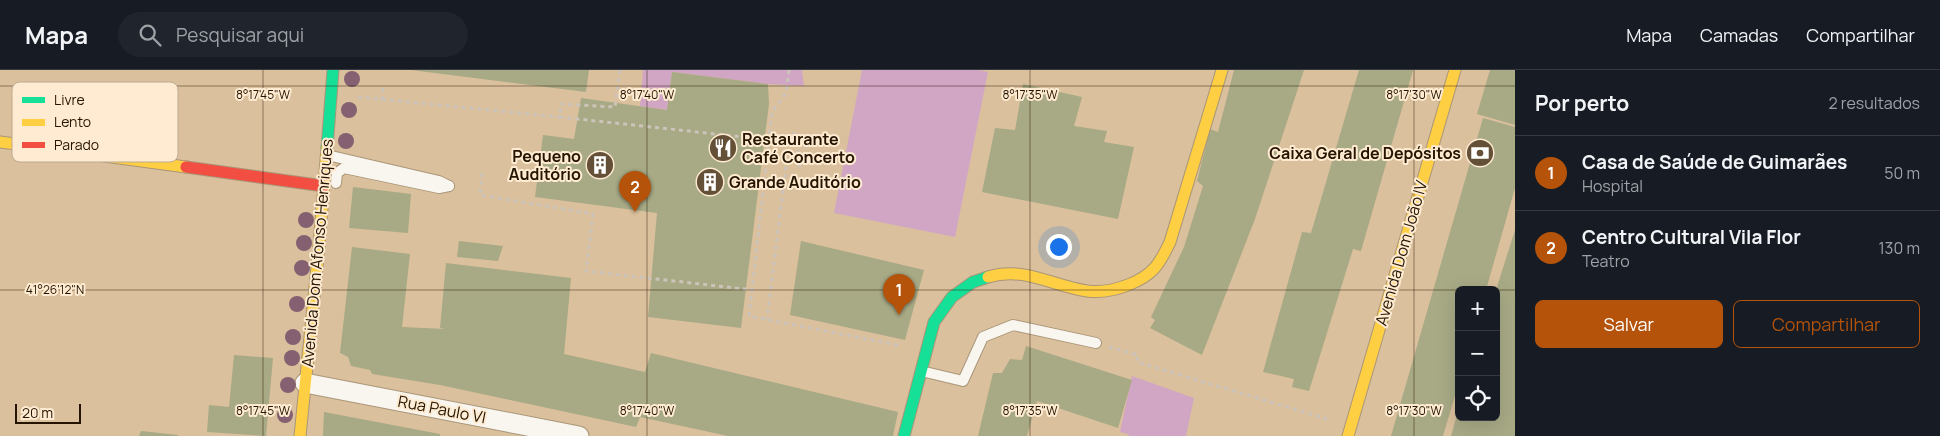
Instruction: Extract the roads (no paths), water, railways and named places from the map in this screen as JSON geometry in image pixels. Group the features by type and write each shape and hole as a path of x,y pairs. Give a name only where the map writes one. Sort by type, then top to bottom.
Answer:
{"street":[{"name":"Avenida Dom Afonso Henriques","path":"300,436 309,383 333,70"},
{"path":"904,436 934,322 952,297 973,282 995,275 1027,274 1088,291 1115,290 1142,280 1160,263 1170,242 1222,70"},
{"name":"Avenida Dom João IV","path":"1348,436 1455,70"},
{"path":"147,162 324,186"},
{"name":"Rua Paulo VI","path":"309,383 579,436"}],"lane":[{"path":"327,155 439,181 449,186 439,188 344,168 337,173 335,192"},
{"path":"309,383 330,240"},
{"path":"920,371 963,381 983,337 1014,325 1096,343"}],"place":[{"name":"Restaurante Café Concerto","path":"723,148"},
{"name":"Caixa Geral de Depósitos","path":"1480,153"},
{"name":"Pequeno Auditório","path":"600,165"},
{"name":"Grande Auditório","path":"710,182"},
{"name":"Centro Cultural Vila Flor","path":"635,212"},
{"name":"Casa de Saúde de Guimarães","path":"899,315"}]}
